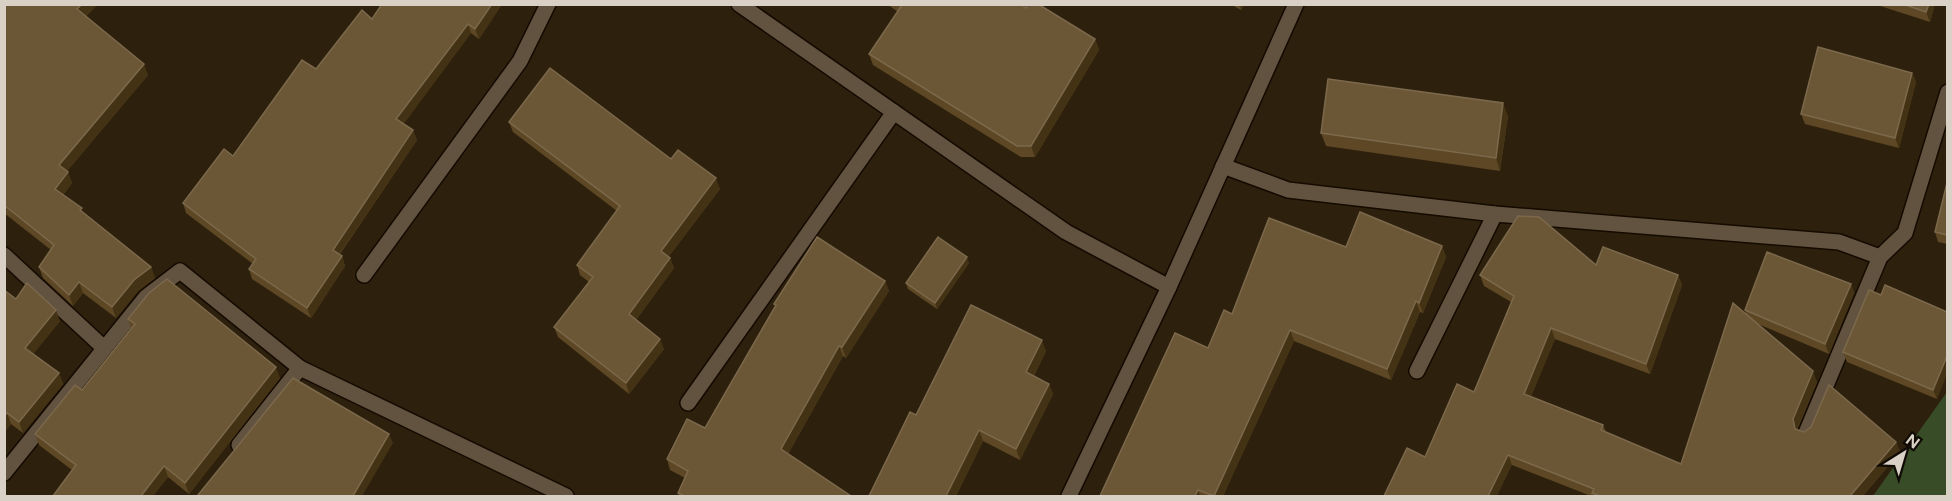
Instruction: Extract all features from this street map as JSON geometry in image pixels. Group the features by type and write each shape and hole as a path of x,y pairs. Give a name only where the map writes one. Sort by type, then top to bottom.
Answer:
{"street":[{"path":"364,275 520,61 548,4"},
{"path":"739,4 1066,232 1169,287"},
{"path":"1069,496 1169,287 1296,4"},
{"path":"1806,433 1880,257 1905,233 1947,92"},
{"path":"688,403 894,112"},
{"path":"1222,166 1288,190 1495,214 1839,242 1880,257"},
{"path":"1418,371 1495,214"},
{"path":"4,255 104,348"},
{"path":"4,473 146,297 180,271 300,368 566,496"},
{"path":"228,460 300,368"}],"green space":[{"path":"1947,392 1947,496 1873,496"}],"building":[{"path":"4,4 82,4 77,9 144,64 59,165 68,172 55,189 82,208 80,210 151,267 134,280 112,307 79,282 69,295 39,267 54,245 4,205"},
{"path":"382,4 492,4 475,29 468,24 396,119 413,130 333,250 342,256 307,308 249,269 256,259 183,203 224,149 233,156 302,60 316,69 362,10 372,19"},
{"path":"901,4 1021,4 1026,8 1028,4 1038,4 1095,39 1031,146 1017,146 869,54"},
{"path":"1903,4 1929,4 1926,12"},
{"path":"1818,47 1912,73 1895,138 1801,114"},
{"path":"550,68 671,159 678,150 716,178 661,251 670,258 629,314 660,339 626,383 554,327 593,277 577,265 620,206 509,122"},
{"path":"1328,79 1503,103 1496,158 1321,133"},
{"path":"1947,183 1947,235 1935,232"},
{"path":"1360,212 1442,246 1419,303 1416,301 1387,369 1290,330 1214,496 1198,490 1195,496 1100,496 1175,333 1208,348 1224,310 1232,314 1269,218 1346,247"},
{"path":"1518,216 1539,217 1596,265 1603,247 1678,275 1646,364 1551,328 1524,394 1603,425 1601,430 1681,464 1733,303 1813,371 1793,419 1795,429 1804,432 1811,427 1829,385 1896,442 1850,496 1600,496 1592,493 1594,489 1508,455 1488,496 1384,496 1407,448 1425,457 1457,384 1474,392 1514,296 1480,275"},
{"path":"817,237 885,281 842,347 839,346 781,449 851,496 685,496 678,493 688,471 667,459 687,419 705,428 776,305 774,304"},
{"path":"938,237 967,257 935,303 906,283"},
{"path":"1767,252 1851,284 1825,344 1745,310"},
{"path":"167,279 276,367 185,483 164,466 141,496 53,496 76,465 35,434 75,385 82,390 135,324 128,319 149,293"},
{"path":"27,283 56,310 25,348 59,373 19,422 7,413 4,416 4,290 16,299"},
{"path":"1885,285 1947,312 1947,356 1933,390 1843,352 1869,290 1881,295"},
{"path":"971,305 1042,340 1026,372 1049,384 1016,449 979,430 946,496 869,496 910,412 916,415"},
{"path":"293,378 389,434 353,496 198,495"}]}
